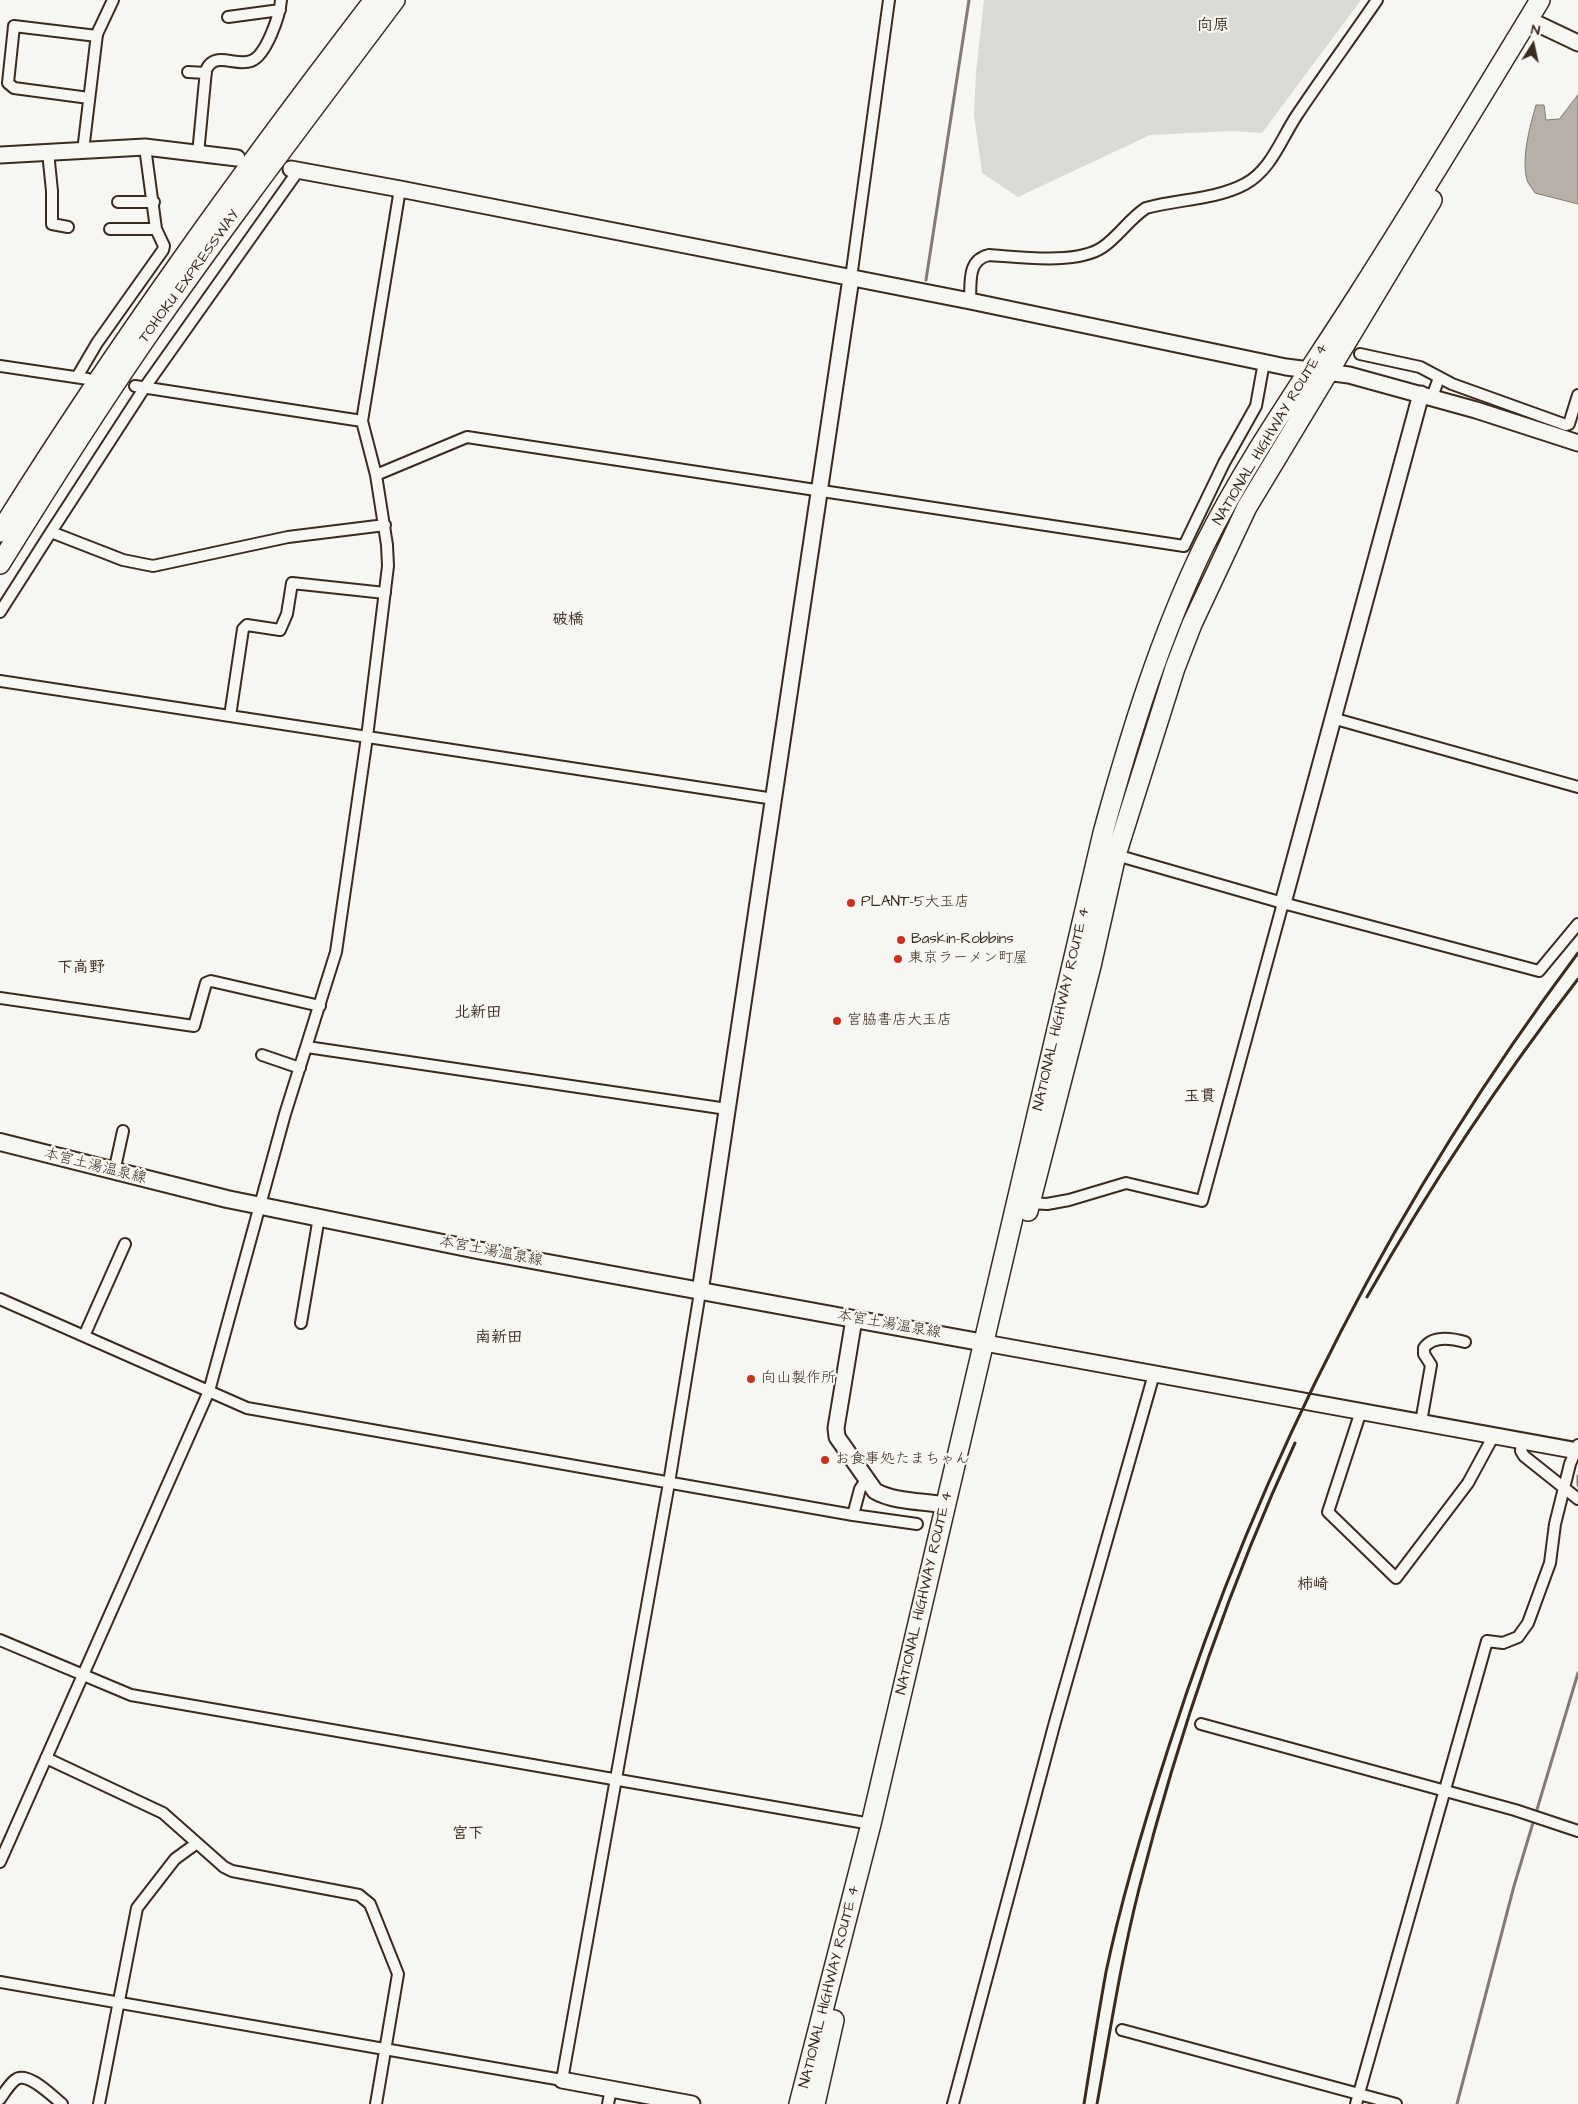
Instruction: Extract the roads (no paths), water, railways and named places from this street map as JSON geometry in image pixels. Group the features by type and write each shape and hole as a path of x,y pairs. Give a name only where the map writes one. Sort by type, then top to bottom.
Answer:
{"highway":[{"name":"TOHOKU EXPRESSWAY","path":"0,532 88,393 173,269 374,0"},
{"name":"TOHOKU EXPRESSWAY","path":"0,564 67,456 145,340 258,182 395,0"},
{"name":"NATIONAL HIGHWAY ROUTE 4","path":"800,2104 871,1824 944,1505 992,1344 1030,1203 1091,966 1116,856 1174,668 1207,590 1247,507 1320,371 1540,0"},
{"name":"NATIONAL HIGHWAY ROUTE 4","path":"815,2104 878,1825 992,1344 1103,833 1138,714 1161,648 1204,546 1241,479 1320,371 1552,0"}],"main road":[{"name":"本宮土湯温泉線","path":"0,1142 227,1199 261,1204 477,1250 992,1344"}],"street":[{"path":"84,150 97,36 113,0"},
{"path":"562,2080 614,1779 669,1483 700,1292 820,492 888,0"},
{"path":"970,301 971,275 976,260 979,258 989,256 1056,258 1081,255 1102,248 1136,214 1146,208 1231,189 1245,184 1260,173 1271,160 1296,116 1378,0"},
{"path":"198,154 206,73 212,61 244,62 258,57 278,20 280,5 228,17"},
{"path":"1538,24 1564,38 1578,42"},
{"path":"89,98 14,88 8,83 14,26 97,36"},
{"path":"188,72 206,73"},
{"path":"77,377 98,343 147,276 163,250 164,246 156,229 154,202 145,147"},
{"path":"0,155 145,147 237,158"},
{"path":"48,152 52,191 52,224 68,227"},
{"path":"0,612 140,386 295,170 970,301 1264,362 1320,371 1427,396 1578,443"},
{"path":"0,1862 209,1391 300,1068 336,952 367,737 388,566 385,525 376,475 362,421 400,189"},
{"path":"118,202 154,202"},
{"path":"110,229 156,229"},
{"path":"1360,354 1420,367 1439,378 1510,406 1566,425 1569,424 1578,395"},
{"path":"376,475 467,437 1184,546 1224,464 1256,406 1264,362"},
{"path":"0,366 88,379"},
{"path":"1030,1203 1047,1204 1069,1200 1126,1183 1202,1201 1332,718 1427,396 1439,378"},
{"path":"140,386 362,421"},
{"path":"51,532 123,560 153,566 288,537 385,525"},
{"path":"230,716 243,629 247,626 280,630 287,614 292,583 385,593"},
{"path":"0,681 774,799"},
{"path":"1332,718 1578,787"},
{"path":"1116,856 1283,903 1539,971 1578,924"},
{"path":"0,998 194,1026 206,983 211,981 320,1006"},
{"path":"307,1047 727,1109"},
{"path":"262,1055 300,1068"},
{"path":"114,1172 123,1131"},
{"path":"301,1323 319,1217"},
{"path":"84,1336 125,1244"},
{"path":"0,1299 247,1408 853,1515 917,1524"},
{"path":"854,1319 836,1428 837,1437 875,1491 883,1496 944,1505"},
{"path":"1421,1422 1431,1365 1423,1351 1424,1348 1430,1342 1443,1338 1465,1342"},
{"path":"992,1344 1577,1449 1555,1524 1550,1563 1528,1623 1518,1637 1503,1643 1487,1641 1358,2099"},
{"path":"952,2104 1055,1722 1154,1374"},
{"path":"1361,1411 1328,1512 1396,1578 1468,1484 1494,1435"},
{"path":"1522,1440 1521,1451 1524,1456 1578,1499"},
{"path":"853,1515 860,1489 866,1480"},
{"path":"0,1640 131,1696 871,1824"},
{"path":"1202,1724 1537,1817 1578,1831"},
{"path":"46,1758 163,1812 232,1871 359,1895 366,1899 370,1904 398,1974 376,2104"},
{"path":"99,2104 117,2003 137,1908 175,1860 197,1843"},
{"path":"0,1982 692,2104"},
{"path":"1122,2030 1358,2099 1396,2104"},
{"path":"0,2099 15,2079 22,2077 36,2083 62,2104"},
{"path":"608,2104 611,2089"}],"waterway":[{"path":"926,280 969,0"},
{"path":"1578,1476 1578,1485"},
{"path":"1457,2104 1514,1886 1578,1673"}],"railway":[{"path":"1084,2104 1106,1972 1134,1858 1205,1640 1246,1535 1291,1433 1340,1332 1394,1234 1451,1138 1513,1044 1578,953"},
{"path":"1367,1297 1467,1134 1521,1056 1578,979"},
{"path":"1097,2104 1116,1996 1139,1889 1188,1718 1248,1552 1295,1443"}],"place":[{"name":"PLANT-5大玉店","path":"851,903"},
{"name":"Baskin-Robbins","path":"901,940"},
{"name":"東京ラーメン町屋","path":"898,959"},
{"name":"宮脇書店大玉店","path":"837,1021"},
{"name":"向山製作所","path":"751,1379"},
{"name":"お食事処たまちゃん","path":"825,1460"}],"district":[{"name":"向原","path":"1213,27"},
{"name":"破橋","path":"568,621"},
{"name":"下高野","path":"81,969"},
{"name":"北新田","path":"478,1014"},
{"name":"玉貫","path":"1200,1098"},
{"name":"南新田","path":"499,1339"},
{"name":"柿崎","path":"1313,1586"},
{"name":"宮下","path":"468,1835"}]}
